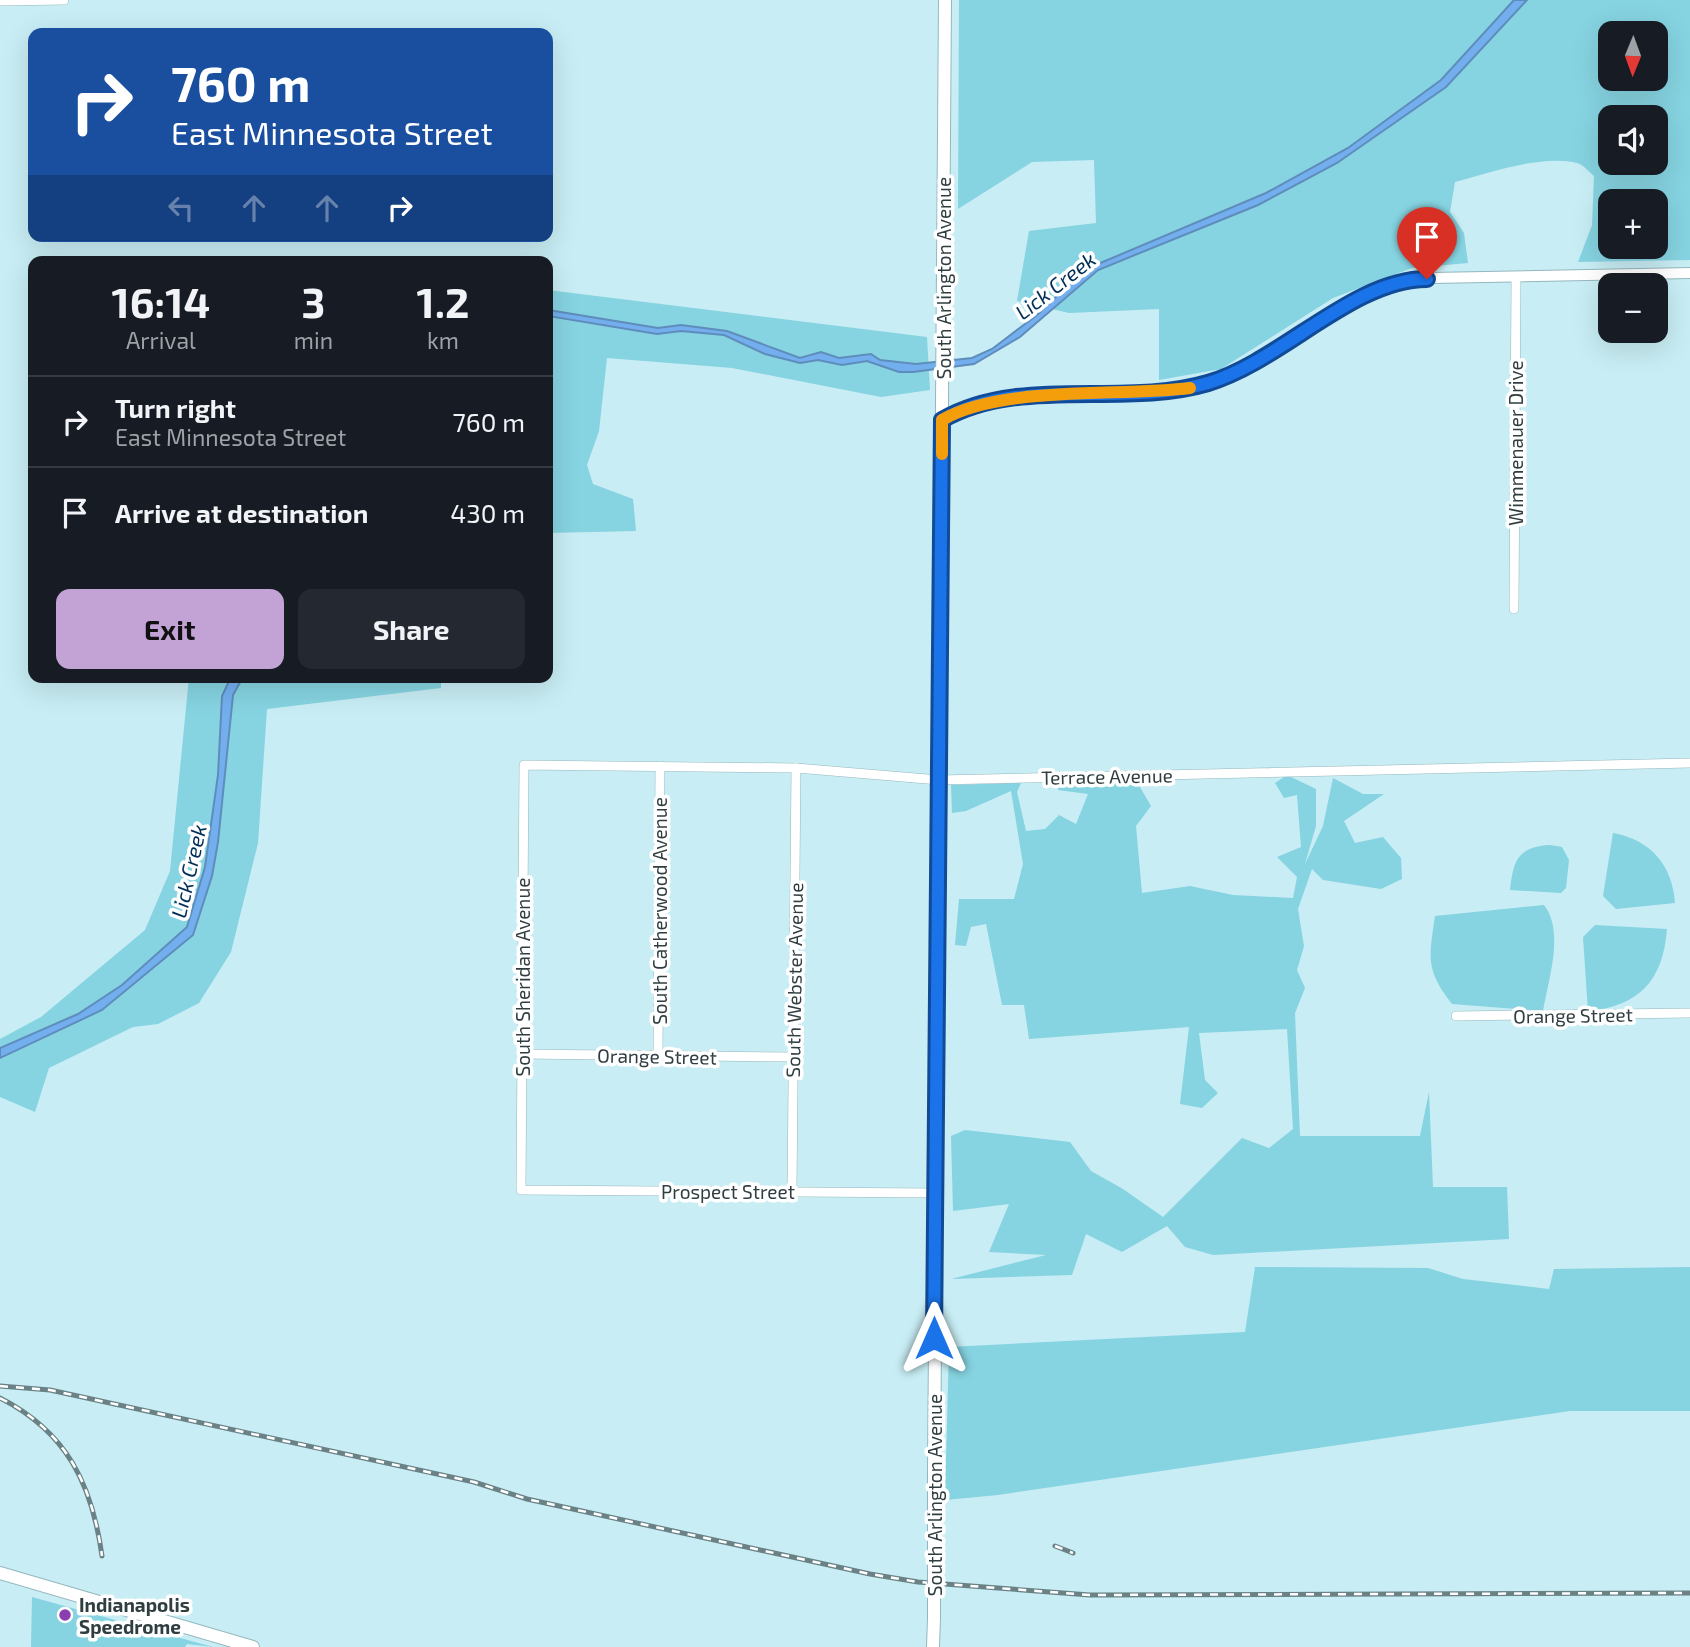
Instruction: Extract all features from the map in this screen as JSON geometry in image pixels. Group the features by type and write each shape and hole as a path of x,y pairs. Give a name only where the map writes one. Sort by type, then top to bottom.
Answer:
{"main road":[{"name":"South Arlington Avenue","path":"933,1647 945,0"},
{"path":"0,1573 253,1647"}],"street":[{"path":"0,1 64,0"},
{"path":"942,420 994,400 1190,388 1251,367 1353,302 1380,289 1423,279 1690,273"},
{"name":"Wimmenauer Drive","path":"1514,609 1516,278"},
{"name":"Terrace Avenue","path":"524,765 796,768 939,780 1690,763"},
{"name":"South Sheridan Avenue","path":"521,1190 524,765"},
{"name":"South Catherwood Avenue","path":"658,1056 660,766"},
{"name":"South Webster Avenue","path":"792,1192 796,768"},
{"name":"Orange Street","path":"1456,1016 1690,1013"},
{"name":"Orange Street","path":"522,1054 793,1057"},
{"name":"Prospect Street","path":"521,1190 936,1194"}],"shaded area":[{"path":"959,0 1690,0 1690,260 1578,262 1592,225 1594,176 1584,166 1563,161 1516,166 1455,182 1450,212 1464,233 1468,263 1412,268 1333,298 1221,369 1159,380 1159,309 1069,313 1017,301 1029,231 1096,223 1094,160 1032,162 958,209"},
{"name":"Lick Creek","path":"1514,0 1527,0 1446,87 1337,163 1258,205 1098,270 1020,337 974,364 899,372 867,361 842,365 818,360 800,363 765,354 724,335 681,331 657,334 553,317 553,311 658,328 681,325 727,331 800,358 821,352 839,358 871,354 880,360 916,364 972,358 992,349 1037,315 1078,276 1098,264 1266,193 1348,148 1441,80"},
{"path":"553,291 927,337 930,390 881,397 732,368 607,358 599,431 587,465 593,484 633,499 636,531 553,533"},
{"path":"188,683 441,683 441,688 267,709 258,843 231,952 199,1003 158,1024 133,1027 49,1068 35,1112 0,1097 0,1039 41,1017 145,930 170,871"},
{"name":"Lick Creek","path":"228,683 240,683 233,695 212,876 193,935 102,1010 0,1058 0,1048 78,1014 122,985 187,927 205,867 218,775 222,696"},
{"path":"1287,775 1316,789 1316,826 1305,864 1323,826 1333,778 1363,794 1384,794 1344,821 1355,843 1383,837 1401,858 1402,879 1381,889 1323,880 1312,869 1298,909 1304,946 1297,970 1305,988 1295,1013 1300,1136 1420,1136 1429,1092 1433,1187 1507,1187 1509,1239 1213,1255 1185,1247 1167,1226 1122,1252 1086,1234 1072,1275 951,1279 1046,1255 989,1252 1009,1204 953,1211 951,1136 965,1130 1070,1142 1091,1171 1163,1217 1242,1138 1269,1148 1293,1129 1287,1029 1199,1033 1205,1080 1218,1093 1202,1108 1180,1104 1189,1027 1029,1039 1024,1005 1002,1005 986,924 971,927 966,946 955,945 959,899 1014,899 1023,864 1011,791 966,811 952,813 951,785 1021,783 1017,792 1026,831 1045,829 1059,815 1076,824 1088,794 1058,790 1059,783 1137,782 1151,806 1136,826 1142,893 1190,886 1233,895 1293,898 1297,877 1277,857 1301,847 1297,795 1284,798 1275,783"},
{"path":"1613,833 1638,842 1657,856 1669,877 1675,903 1616,909 1603,896"},
{"path":"1550,845 1562,847 1569,860 1566,888 1561,893 1510,890 1513,871 1519,857 1531,849"},
{"path":"1544,905 1550,916 1554,942 1543,1011 1452,1004 1437,981 1431,963 1435,916"},
{"path":"1595,925 1667,929 1660,963 1646,987 1622,1003 1588,1011 1583,937"},
{"path":"1255,1267 1428,1268 1463,1279 1549,1289 1554,1269 1690,1267 1690,1411 1570,1411 998,1495 945,1500 949,1347 1245,1332"},
{"name":"Indianapolis Speedrome","path":"32,1597 213,1647 187,1644 185,1647 31,1647"}],"railway":[{"path":"0,1386 50,1390 474,1482 527,1499 870,1574 918,1582 1090,1595 1690,1593"},
{"path":"0,1398 43,1427 72,1463 91,1506 102,1556"},
{"path":"1055,1546 1073,1553"}],"slow traffic":[{"path":"942,454 942,420 994,400 1190,388"}],"place":[{"name":"Indianapolis Speedrome","path":"65,1615"}],"route":[{"path":"934,1338 942,420 994,400 1168,391 1223,379 1264,360 1353,302 1373,292 1401,282 1427,279"}]}
